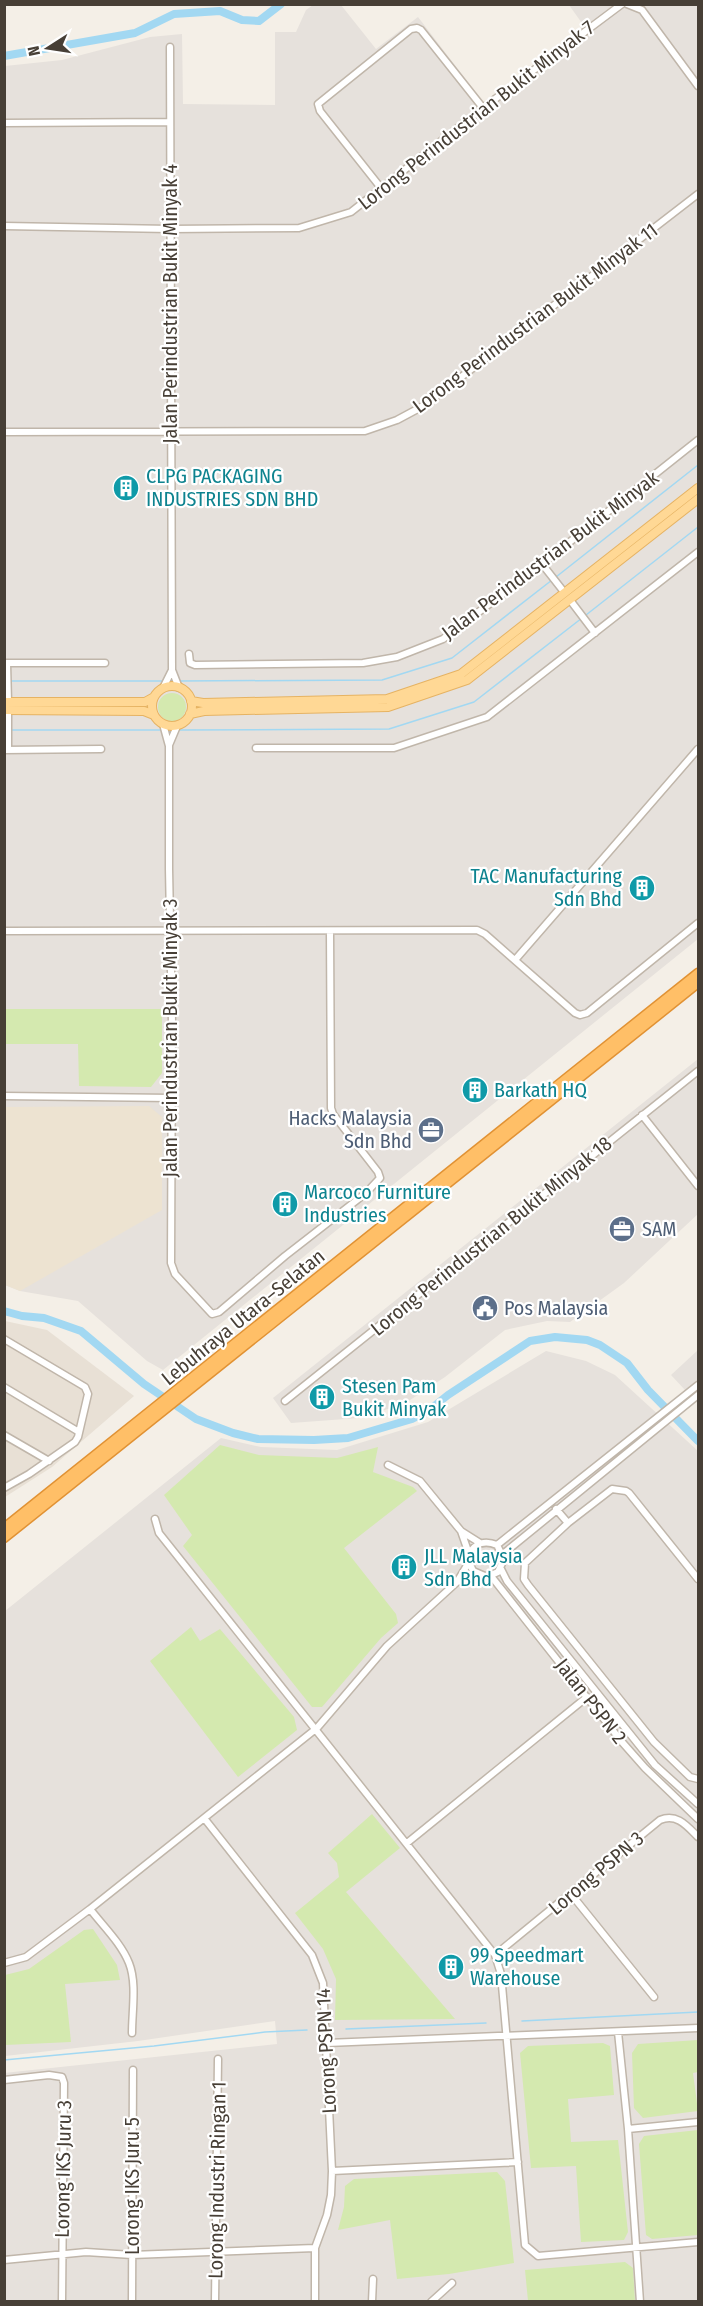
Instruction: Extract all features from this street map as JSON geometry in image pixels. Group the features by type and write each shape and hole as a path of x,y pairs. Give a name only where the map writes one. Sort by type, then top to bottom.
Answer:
{"highway":[{"name":"Lebuhraya Utara–Selatan","path":"4,1538 699,973"},
{"name":"Lebuhraya Utara–Selatan","path":"176,1396 699,983"},
{"name":"Lebuhraya Utara–Selatan","path":"4,1528 160,1409"}],"main road":[{"name":"Jalan Perindustrian Bukit Minyak","path":"191,701 202,703 387,699 461,674 563,590 699,488"},
{"path":"190,714 204,711 388,707 466,680 572,602 699,499"},
{"path":"6,706 145,702 154,697 166,684 178,683 191,701 187,720 176,729 164,728 154,715 152,703 154,697"},
{"path":"6,706 144,711 154,715"}],"street":[{"path":"625,4 642,10 699,86"},
{"name":"Lorong Perindustrian Bukit Minyak 7","path":"4,226 170,229 299,228 351,212 483,108 625,4"},
{"path":"381,189 320,111 318,104 411,29 415,27 421,30 483,108"},
{"name":"Jalan Perindustrian Bukit Minyak 4","path":"170,46 172,670"},
{"path":"4,123 169,122"},
{"name":"Lorong Perindustrian Bukit Minyak 11","path":"4,432 365,431 397,420 425,405 699,194"},
{"name":"Jalan Perindustrian Bukit Minyak","path":"189,654 190,663 195,665 363,663 397,657 443,639 544,567 699,440"},
{"path":"256,747 394,748 487,717 594,631 699,552"},
{"path":"544,567 563,590"},
{"path":"572,602 594,631"},
{"path":"101,749 6,750 8,683 6,663 105,663"},
{"path":"172,670 178,683"},
{"path":"166,684 172,670"},
{"path":"164,728 169,746"},
{"path":"169,746 176,729"},
{"name":"Jalan Perindustrian Bukit Minyak 3","path":"169,746 171,1267 212,1314 219,1312 285,1256"},
{"path":"515,960 699,749"},
{"path":"4,931 477,930 485,934 575,1013 583,1014 699,923"},
{"path":"280,1249 285,1256 366,1193 380,1178 378,1172 333,1114 331,1108 330,932"},
{"name":"Lorong Perindustrian Bukit Minyak 18","path":"285,1401 699,1071"},
{"path":"4,1096 172,1098"},
{"path":"642,1115 699,1186"},
{"path":"4,1339 87,1389 88,1394 75,1442 49,1461 6,1486"},
{"path":"497,1545 699,1385"},
{"path":"4,1387 79,1432"},
{"path":"503,1554 699,1395"},
{"path":"4,1435 49,1461"},
{"path":"388,1466 420,1481 461,1531 480,1543"},
{"path":"699,1579 626,1491 608,1490 527,1559 524,1579 654,1742 690,1777 699,1779"},
{"path":"556,1509 568,1523"},
{"path":"155,1519 159,1533 317,1728 495,1955 501,1974 525,2245 538,2256 699,2242"},
{"path":"4,1963 26,1957 90,1909 317,1728 387,1646 457,1582 469,1562 469,1554 461,1531"},
{"path":"457,1582 477,1575 491,1576 501,1569 503,1554 497,1545 480,1543 469,1554"},
{"path":"469,1562 477,1575"},
{"name":"Jalan PSPN 2","path":"501,1569 507,1581 655,1765 699,1804"},
{"name":"Jalan PSPN 2","path":"491,1576 645,1768 699,1819"},
{"path":"598,1694 609,1685"},
{"path":"407,1843 587,1697"},
{"name":"Lorong PSPN 3","path":"495,1955 660,1820 667,1817 680,1820 699,1837"},
{"name":"Lorong PSPN 14","path":"204,1818 312,1955 323,1983 332,2171 327,2214 315,2248 315,2301"},
{"path":"571,1894 654,1997"},
{"path":"90,1909 122,1950 129,1964 132,1980 132,2033"},
{"path":"327,2043 699,2028"},
{"path":"618,2032 628,2129 640,2301"},
{"name":"Lorong Industri Ringan 1","path":"215,2301 218,2059"},
{"name":"Lorong IKS Juru 5","path":"132,2301 133,2070"},
{"name":"Lorong IKS Juru 3","path":"4,2080 49,2075 62,2077 64,2083 62,2301"},
{"path":"628,2129 699,2122"},
{"path":"332,2171 518,2162"},
{"path":"4,2260 86,2252 132,2255 315,2248"},
{"path":"372,2301 373,2279"},
{"path":"431,2301 452,2283"}],"shaded area":[{"path":"313,5 341,5 376,49 418,17 484,103 584,26 569,5 698,5 698,939 163,1370 147,1361 78,1301 20,1291 5,1285 5,66 62,60 150,37 182,34 183,104 275,105 275,32 296,32 306,10"},
{"path":"698,1059 698,1214 624,1283 570,1322 547,1321 505,1330 445,1377 404,1404 359,1418 291,1423 273,1398"},
{"path":"149,1106 162,1117 162,1210 20,1291 5,1285 5,1107"},
{"path":"5,1321 47,1330 134,1396 52,1467 5,1497"},
{"path":"698,1350 698,1404 671,1375"},
{"path":"546,1351 586,1361 615,1375 698,1451 698,2301 5,2301 4,2073 277,2044 275,2021 138,2041 5,2056 5,1611 221,1438 261,1447 337,1450 428,1422"}],"green space":[{"path":"172,693 182,697 186,707 182,717 172,721 162,717 158,707 162,697"},
{"path":"4,1009 162,1009 162,1073 151,1087 79,1086 78,1044 5,1044 5,1086"},
{"path":"220,1445 259,1455 337,1458 378,1447 373,1472 413,1487 417,1491 344,1548 396,1614 398,1623 381,1638 322,1707 312,1707 183,1546 192,1535 164,1495"},
{"path":"191,1627 200,1641 220,1629 294,1717 297,1730 238,1777 150,1661"},
{"path":"372,1814 400,1848 346,1892 455,2019 335,2020 336,1979 323,1949 295,1913 339,1877 337,1863 328,1853"},
{"path":"93,1929 117,1965 120,1980 65,1984 71,2042 5,2045 5,1975 29,1969 84,1930"},
{"path":"698,2040 698,2072 693,2073 698,2111 643,2118 634,2108 632,2053 638,2044"},
{"path":"603,2043 610,2046 614,2095 568,2099 571,2142 618,2140 628,2232 624,2240 581,2242 576,2166 531,2168 520,2053 528,2046"},
{"path":"698,2130 698,2235 652,2239 646,2235 639,2144 644,2136"},
{"path":"497,2172 505,2181 514,2263 449,2274 397,2279 390,2220 338,2230 344,2207 345,2186 354,2179"},
{"path":"625,2262 633,2268 635,2301 528,2301 525,2270"}],"waterway":[{"path":"4,56 135,33 174,14 220,11 242,20 259,21 281,4"},
{"path":"556,577 698,465"},
{"path":"586,615 698,527"},
{"path":"179,681 382,680 452,658 552,580"},
{"path":"179,730 389,729 474,702 582,618"},
{"path":"8,681 163,681"},
{"path":"11,730 163,730"},
{"path":"4,1311 22,1316 44,1318 81,1331 144,1384 196,1419 233,1433 258,1439 348,1438 412,1419 428,1411 448,1395 530,1341 555,1337 587,1340 600,1345 627,1363 648,1390 698,1441"},
{"path":"522,2021 698,2012"},
{"path":"346,2029 486,2023"},
{"path":"4,2060 154,2046 265,2032 307,2030"}],"place":[{"name":"CLPG PACKAGING INDUSTRIES SDN BHD","path":"126,488"},
{"name":"TAC Manufacturing Sdn Bhd","path":"642,888"},
{"name":"Barkath HQ","path":"475,1090"},
{"name":"Hacks Malaysia Sdn Bhd","path":"431,1130"},
{"name":"Marcoco Furniture Industries","path":"285,1204"},
{"name":"SAM","path":"622,1229"},
{"name":"Pos Malaysia","path":"485,1308"},
{"name":"Stesen Pam Bukit Minyak","path":"322,1397"},
{"name":"JLL Malaysia Sdn Bhd","path":"404,1567"},
{"name":"99 Speedmart Warehouse","path":"451,1967"}]}
